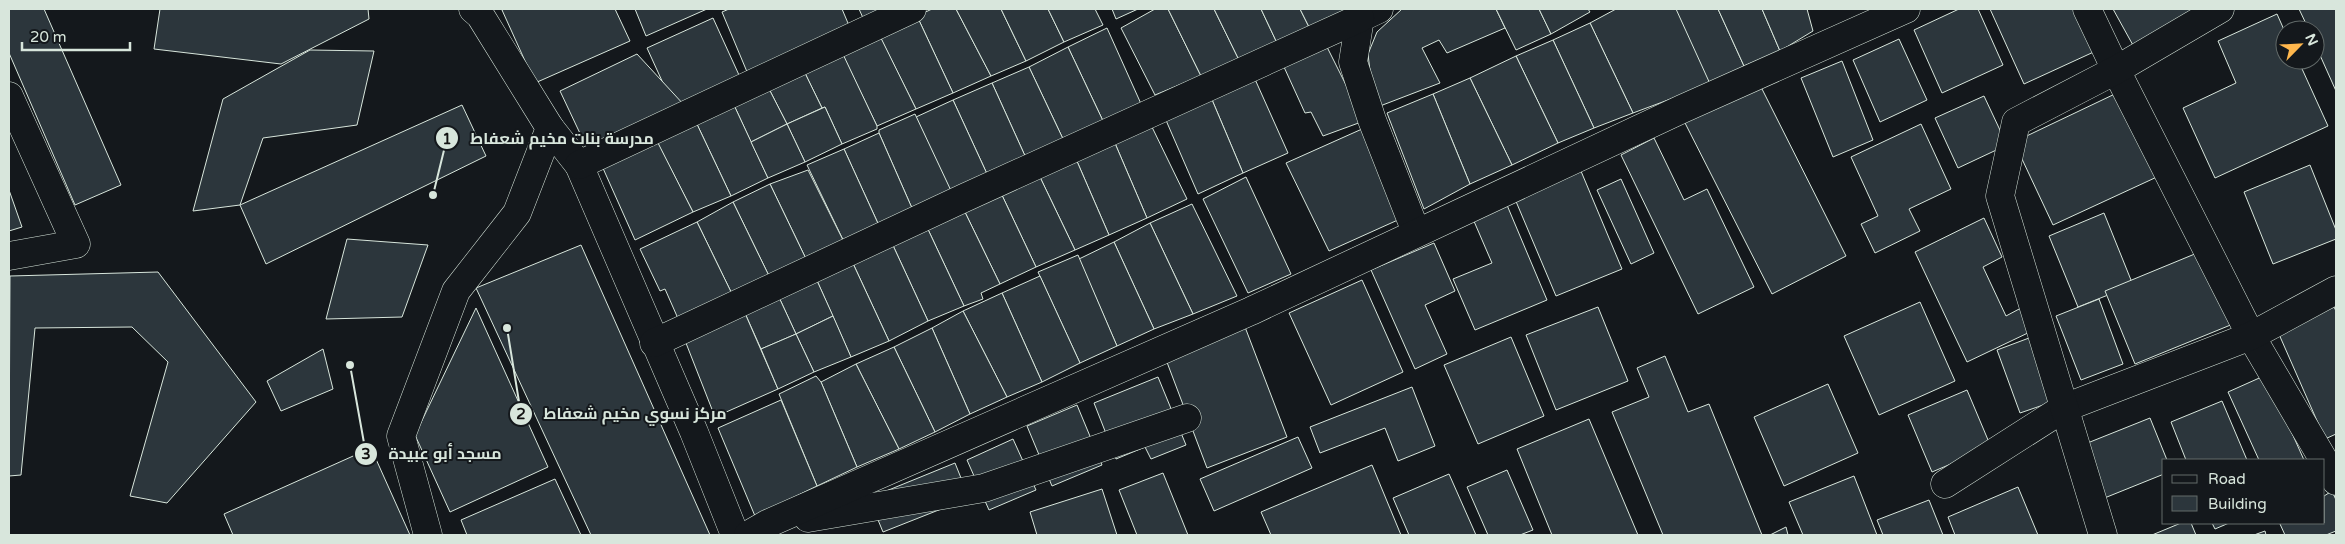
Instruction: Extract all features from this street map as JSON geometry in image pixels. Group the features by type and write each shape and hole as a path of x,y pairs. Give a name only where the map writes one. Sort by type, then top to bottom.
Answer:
{"street":[{"path":"473,9 480,15 550,128 579,165 654,343 694,432 735,535"},
{"path":"579,165 912,9"},
{"path":"757,530 1251,310 1416,232 1906,9"},
{"path":"2088,9 2116,70 2251,336 2324,459"},
{"path":"2103,535 2000,196 2016,122 2116,70 2220,9"},
{"path":"654,343 964,198 1369,13"},
{"path":"1369,13 1353,62 1372,120 1416,232"},
{"path":"9,96 76,244 9,256"},
{"path":"428,535 401,436 456,291 517,213 550,128"},
{"path":"1945,484 2064,408 2251,336 2336,290"},
{"path":"757,530 984,488 1187,418"},
{"path":"2325,461 2336,480"}],"building":[{"path":"9,9 44,9 121,185 75,205 9,53"},
{"path":"160,9 368,9 369,19 281,64 154,49"},
{"path":"615,9 630,41 535,83 502,10"},
{"path":"635,9 707,9 646,36"},
{"path":"729,9 842,9 853,35 750,79 722,12"},
{"path":"859,9 914,9 868,29"},
{"path":"932,9 956,9 991,76 953,93 917,16"},
{"path":"956,9 1001,9 1026,61 991,76"},
{"path":"1001,9 1048,9 1064,42 1026,61"},
{"path":"1048,9 1095,9 1103,25 1064,42"},
{"path":"1112,9 1138,9 1116,19"},
{"path":"1155,9 1168,9 1201,76 1155,95 1121,28"},
{"path":"1168,9 1214,9 1239,60 1201,76"},
{"path":"1214,9 1261,9 1277,43 1239,60"},
{"path":"1261,9 1300,9 1310,29 1277,43"},
{"path":"1300,9 1354,9 1310,29"},
{"path":"1402,9 1496,9 1505,28 1447,53 1439,40 1422,48 1440,83 1380,106 1371,79 1368,54 1377,32"},
{"path":"1496,9 1539,9 1551,34 1516,50"},
{"path":"1539,9 1588,9 1590,12 1551,34"},
{"path":"1616,9 1678,9 1711,84 1633,113 1590,23"},
{"path":"1676,9 1718,9 1744,66 1711,86"},
{"path":"1718,9 1762,9 1780,51 1744,66"},
{"path":"1762,9 1807,9 1813,31 1780,51"},
{"path":"1959,9 1978,9 2003,65 1942,93 1914,30"},
{"path":"1990,9 2080,9 2098,50 2024,84"},
{"path":"2113,9 2193,9 2196,14 2134,47"},
{"path":"2299,9 2336,9 2336,91 2325,66 2325,20 2304,20"},
{"path":"2277,14 2280,20 2275,20 2275,70 2303,70 2328,126 2215,178 2183,108 2236,83 2218,41"},
{"path":"917,16 953,93 916,109 879,35"},
{"path":"713,18 744,86 678,116 647,48"},
{"path":"1590,23 1633,113 1594,128 1553,40"},
{"path":"1107,28 1142,106 1104,123 1068,47"},
{"path":"877,30 916,109 877,126 838,45"},
{"path":"1899,39 1927,100 1880,122 1853,60"},
{"path":"1553,40 1594,128 1558,143 1516,56"},
{"path":"1068,47 1104,123 1064,141 1029,67"},
{"path":"1327,47 1364,121 1323,136 1311,112 1305,113 1284,67"},
{"path":"310,50 374,51 357,125 263,138 240,205 193,211 223,99"},
{"path":"841,50 877,126 877,129 842,144 825,107 822,108 803,69"},
{"path":"637,54 685,106 594,163 560,91"},
{"path":"1516,56 1558,143 1512,165 1470,78"},
{"path":"1842,61 1873,140 1833,157 1801,78"},
{"path":"1029,67 1064,141 1026,158 992,83"},
{"path":"803,69 822,108 787,124 767,85"},
{"path":"1254,77 1288,153 1243,173 1210,95"},
{"path":"1470,78 1512,165 1470,184 1433,94"},
{"path":"992,83 1026,158 988,176 953,100"},
{"path":"1759,83 1846,256 1772,294 1684,121"},
{"path":"767,85 787,124 751,142 733,103"},
{"path":"2119,92 2159,176 2053,225 2014,142"},
{"path":"1433,94 1470,184 1424,209 1387,113"},
{"path":"1210,95 1243,173 1198,194 1165,118"},
{"path":"1984,96 2007,145 1958,168 1935,118"},
{"path":"953,100 988,176 951,192 916,117"},
{"path":"733,103 768,178 731,196 695,120"},
{"path":"462,105 486,156 266,264 240,205"},
{"path":"825,107 842,144 805,162 787,124"},
{"path":"915,114 954,197 915,215 879,130"},
{"path":"695,120 731,196 693,212 655,138"},
{"path":"787,124 805,162 768,178 751,142"},
{"path":"1921,124 1951,189 1909,209 1920,231 1875,253 1861,224 1878,216 1851,157"},
{"path":"1151,125 1187,199 1147,218 1114,141"},
{"path":"1362,129 1400,219 1329,251 1286,163"},
{"path":"879,133 915,215 881,230 844,149"},
{"path":"1654,138 1684,200 1707,189 1754,287 1698,314 1621,155"},
{"path":"657,141 693,212 635,240 602,166"},
{"path":"1114,141 1147,218 1109,235 1076,159"},
{"path":"844,149 881,230 846,246 807,165"},
{"path":"1076,159 1109,235 1075,250 1039,175"},
{"path":"1578,164 1622,269 1556,296 1512,192"},
{"path":"2310,165 2336,230 2336,239 2273,264 2244,192"},
{"path":"808,170 846,246 808,263 770,184"},
{"path":"1039,175 1075,250 1036,267 1000,191"},
{"path":"1246,177 1291,274 1248,293 1203,199"},
{"path":"1621,179 1654,253 1631,264 1597,190"},
{"path":"770,184 808,263 771,280 733,202"},
{"path":"9,190 22,227 9,231"},
{"path":"1000,191 1036,267 1000,284 962,206"},
{"path":"1504,198 1547,300 1475,330 1453,279 1492,263 1470,212"},
{"path":"733,202 771,280 734,298 697,222"},
{"path":"1192,204 1237,296 1193,314 1150,223"},
{"path":"962,206 1000,284 981,293 983,299 964,306 925,223"},
{"path":"2104,213 2133,285 2078,307 2049,236"},
{"path":"1984,218 2002,257 1983,267 2006,316 2021,308 2032,331 1967,362 1915,252"},
{"path":"697,222 734,298 680,323 665,289 660,291 640,249"},
{"path":"925,223 964,306 928,321 890,239"},
{"path":"1150,223 1193,314 1154,329 1114,242"},
{"path":"347,239 428,245 402,317 326,319"},
{"path":"890,239 928,321 889,341 850,257"},
{"path":"1114,242 1154,329 1117,346 1079,259"},
{"path":"1434,243 1455,291 1425,305 1447,354 1415,369 1371,270"},
{"path":"581,245 710,535 591,535 476,288"},
{"path":"2202,251 2233,324 2135,364 2105,291"},
{"path":"1078,255 1117,346 1080,363 1038,272"},
{"path":"850,257 889,341 851,357 814,274"},
{"path":"158,272 256,402 167,503 130,496 168,362 132,327 35,328 21,475 9,476 10,276"},
{"path":"814,274 833,316 796,334 777,293"},
{"path":"1040,276 1080,363 1042,382 1002,293"},
{"path":"1362,280 1403,372 1331,405 1289,313"},
{"path":"777,293 796,334 761,349 744,311"},
{"path":"1002,293 1042,382 1007,397 963,311"},
{"path":"2099,299 2123,364 2081,380 2056,316"},
{"path":"1920,302 1955,381 1879,415 1844,336"},
{"path":"1598,307 1628,381 1556,410 1526,335"},
{"path":"2334,307 2336,311 2336,434 2325,439 2278,332"},
{"path":"476,308 548,467 450,512 415,435"},
{"path":"744,311 778,389 715,417 684,338"},
{"path":"963,311 1007,397 970,414 932,328"},
{"path":"833,316 851,357 814,372 796,334"},
{"path":"1245,327 1287,437 1207,468 1165,357"},
{"path":"932,328 970,414 935,432 894,347"},
{"path":"796,334 814,372 778,389 761,349"},
{"path":"1511,337 1544,416 1478,444 1444,365"},
{"path":"2029,338 2052,402 2020,413 1997,350"},
{"path":"894,347 935,432 899,449 856,364"},
{"path":"323,349 333,389 281,411 267,381"},
{"path":"1665,356 1688,412 1709,404 1762,535 1663,535 1612,412 1649,397 1637,368"},
{"path":"856,364 899,449 857,467 821,382"},
{"path":"2266,375 2304,459 2259,459 2228,392"},
{"path":"816,376 821,382 857,467 817,486 779,394"},
{"path":"1158,377 1186,445 1151,459 1145,447 1116,459 1094,403"},
{"path":"1828,384 1858,453 1784,486 1754,417"},
{"path":"1412,387 1435,446 1398,461 1385,428 1320,453 1310,427"},
{"path":"1967,390 1991,447 1932,472 1908,415"},
{"path":"781,400 817,486 755,516 718,428"},
{"path":"2222,401 2247,459 2186,459 2171,422"},
{"path":"1077,405 1102,465 1052,486 1027,426"},
{"path":"2150,418 2167,459 2162,459 2162,475 2097,501 2075,448"},
{"path":"1589,419 1638,535 1552,535 1517,449"},
{"path":"1298,437 1312,468 1214,511 1200,479"},
{"path":"1013,439 1036,490 989,510 967,460"},
{"path":"371,448 410,535 233,535 224,514"},
{"path":"955,463 969,498 883,532 869,498"},
{"path":"1372,465 1401,535 1271,535 1261,512"},
{"path":"1507,470 1533,530 1520,535 1488,535 1467,487"},
{"path":"1163,473 1188,535 1137,535 1119,490"},
{"path":"1449,474 1476,535 1409,535 1393,498"},
{"path":"1854,476 1877,535 1803,535 1789,502"},
{"path":"555,479 581,535 467,535 461,520"},
{"path":"2018,487 2038,535 1955,535 1948,517"},
{"path":"1102,489 1117,535 1037,535 1030,512"},
{"path":"2332,491 2336,500 2336,531 2326,535 2285,535 2280,524 2325,524 2325,495"},
{"path":"1929,500 1943,535 1883,535 1877,520"},
{"path":"2179,524 2191,524 2196,535 2152,535"},
{"path":"2212,524 2227,524 2215,529"},
{"path":"1786,527 1788,535 1770,535"},
{"path":"2265,531 2266,535 2254,535"}],"place":[{"name":"مدرسة بنات مخيم شعفاط","path":"433,195"},
{"name":"مركز نسوي مخيم شعفاط","path":"507,328"},
{"name":"مسجد أبو عبيدة","path":"350,365"}]}
